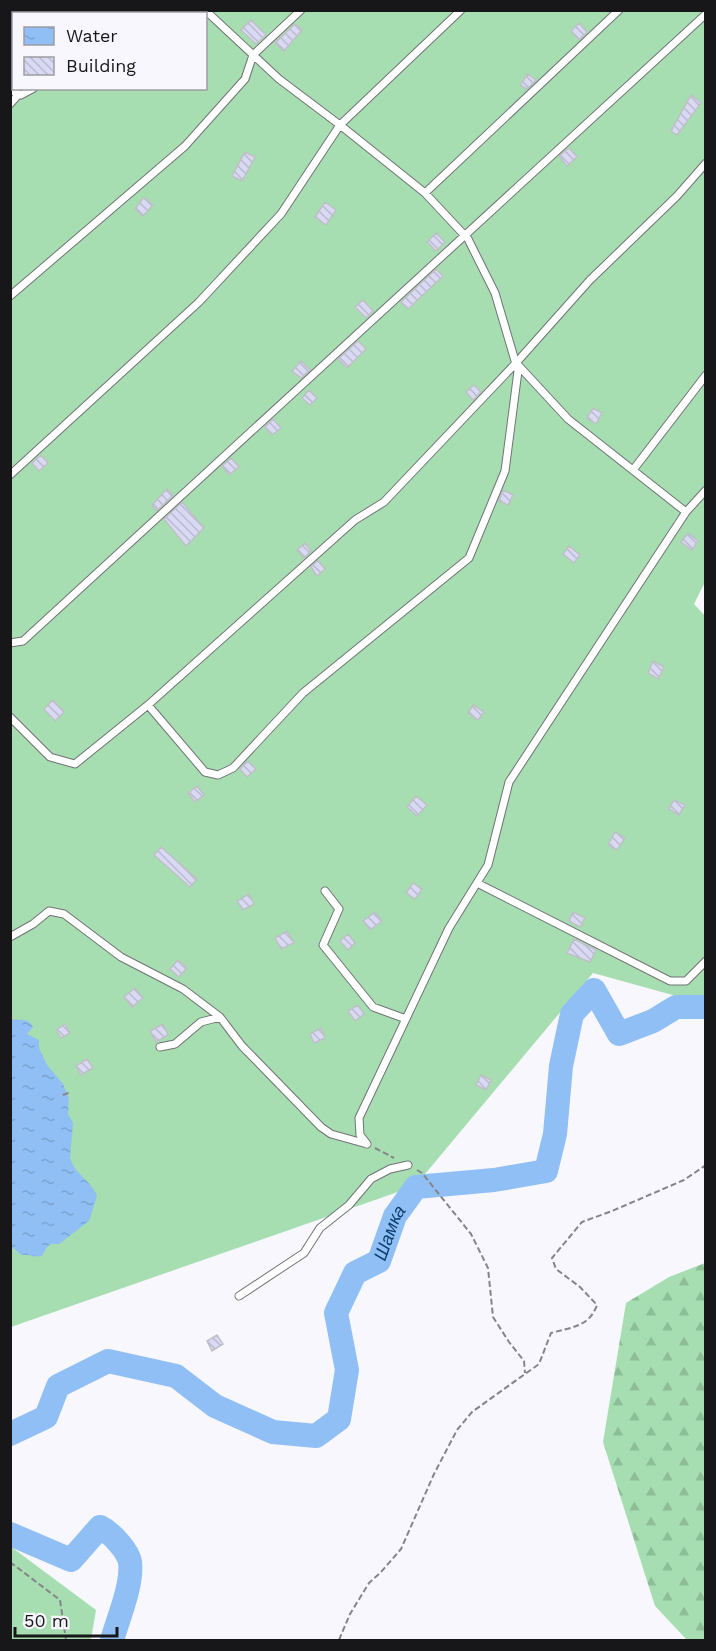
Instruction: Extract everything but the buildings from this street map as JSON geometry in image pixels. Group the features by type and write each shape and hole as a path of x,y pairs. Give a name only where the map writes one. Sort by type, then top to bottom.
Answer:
{"lane":[{"path":"148,705 205,772 218,775 233,768 303,693 470,558 505,471 518,371 495,293 468,239 425,193 279,79 206,10"},
{"path":"10,296 185,146 244,79 253,55 301,10"},
{"path":"10,475 199,302 281,214 340,125 461,10"},
{"path":"425,193 619,10"},
{"path":"10,643 23,641 705,15"},
{"path":"10,90 21,95 30,90"},
{"path":"10,104 19,94"},
{"path":"10,717 50,757 75,764 148,705 355,520 384,502 516,363 590,280 677,196 705,163"},
{"path":"516,363 568,419 686,512"},
{"path":"633,470 705,375"},
{"path":"367,1144 360,1134 359,1118 448,928 488,865 509,782 686,512 705,490"},
{"path":"477,883 670,981 686,981 705,961"},
{"path":"325,891 339,909 323,945 373,1007 406,1020"},
{"path":"10,937 33,924 49,911 64,914 121,957 183,989 220,1017 242,1046 330,1134 367,1144"},
{"path":"160,1047 175,1044 201,1022 220,1017"},
{"path":"239,1296 304,1253 320,1228 349,1205 371,1179 390,1169 408,1165"}],"path":[{"path":"63,1095 71,1092"},
{"path":"367,1144 422,1173 471,1234 488,1268 493,1317 524,1361 525,1375"},
{"path":"339,1641 350,1614 369,1583 401,1549 434,1474 457,1430 472,1413 539,1364 551,1333 577,1326 592,1318 597,1305 580,1287 556,1269 552,1258 563,1243 582,1222 684,1180 705,1165"},
{"path":"10,1562 60,1600 66,1641"}],"green space":[{"path":"10,11 706,11 706,580 694,604 706,617 705,1004 593,973 415,1186 11,1327"},
{"path":"705,1263 706,1640 687,1640 655,1606 603,1442 626,1303 669,1277"},
{"path":"10,1546 96,1610 91,1640 11,1640"}],"water":[{"path":"11,1019 31,1024 33,1027 27,1034 39,1040 39,1048 47,1065 63,1084 69,1098 68,1114 73,1123 70,1158 75,1169 97,1196 89,1221 59,1244 51,1244 42,1256 21,1255 11,1246"}],"waterway":[{"name":"Шамка","path":"10,1434 46,1417 58,1386 108,1361 176,1376 215,1406 273,1432 316,1436 339,1419 347,1370 336,1313 355,1273 379,1261 395,1216 416,1187 494,1180 546,1171 555,1134 561,1066 572,1014 594,990 619,1034 653,1021 676,1007 706,1007"},
{"name":"Шамка","path":"10,1534 71,1560 100,1527 114,1537 129,1558 130,1571 127,1591 112,1640"}]}
